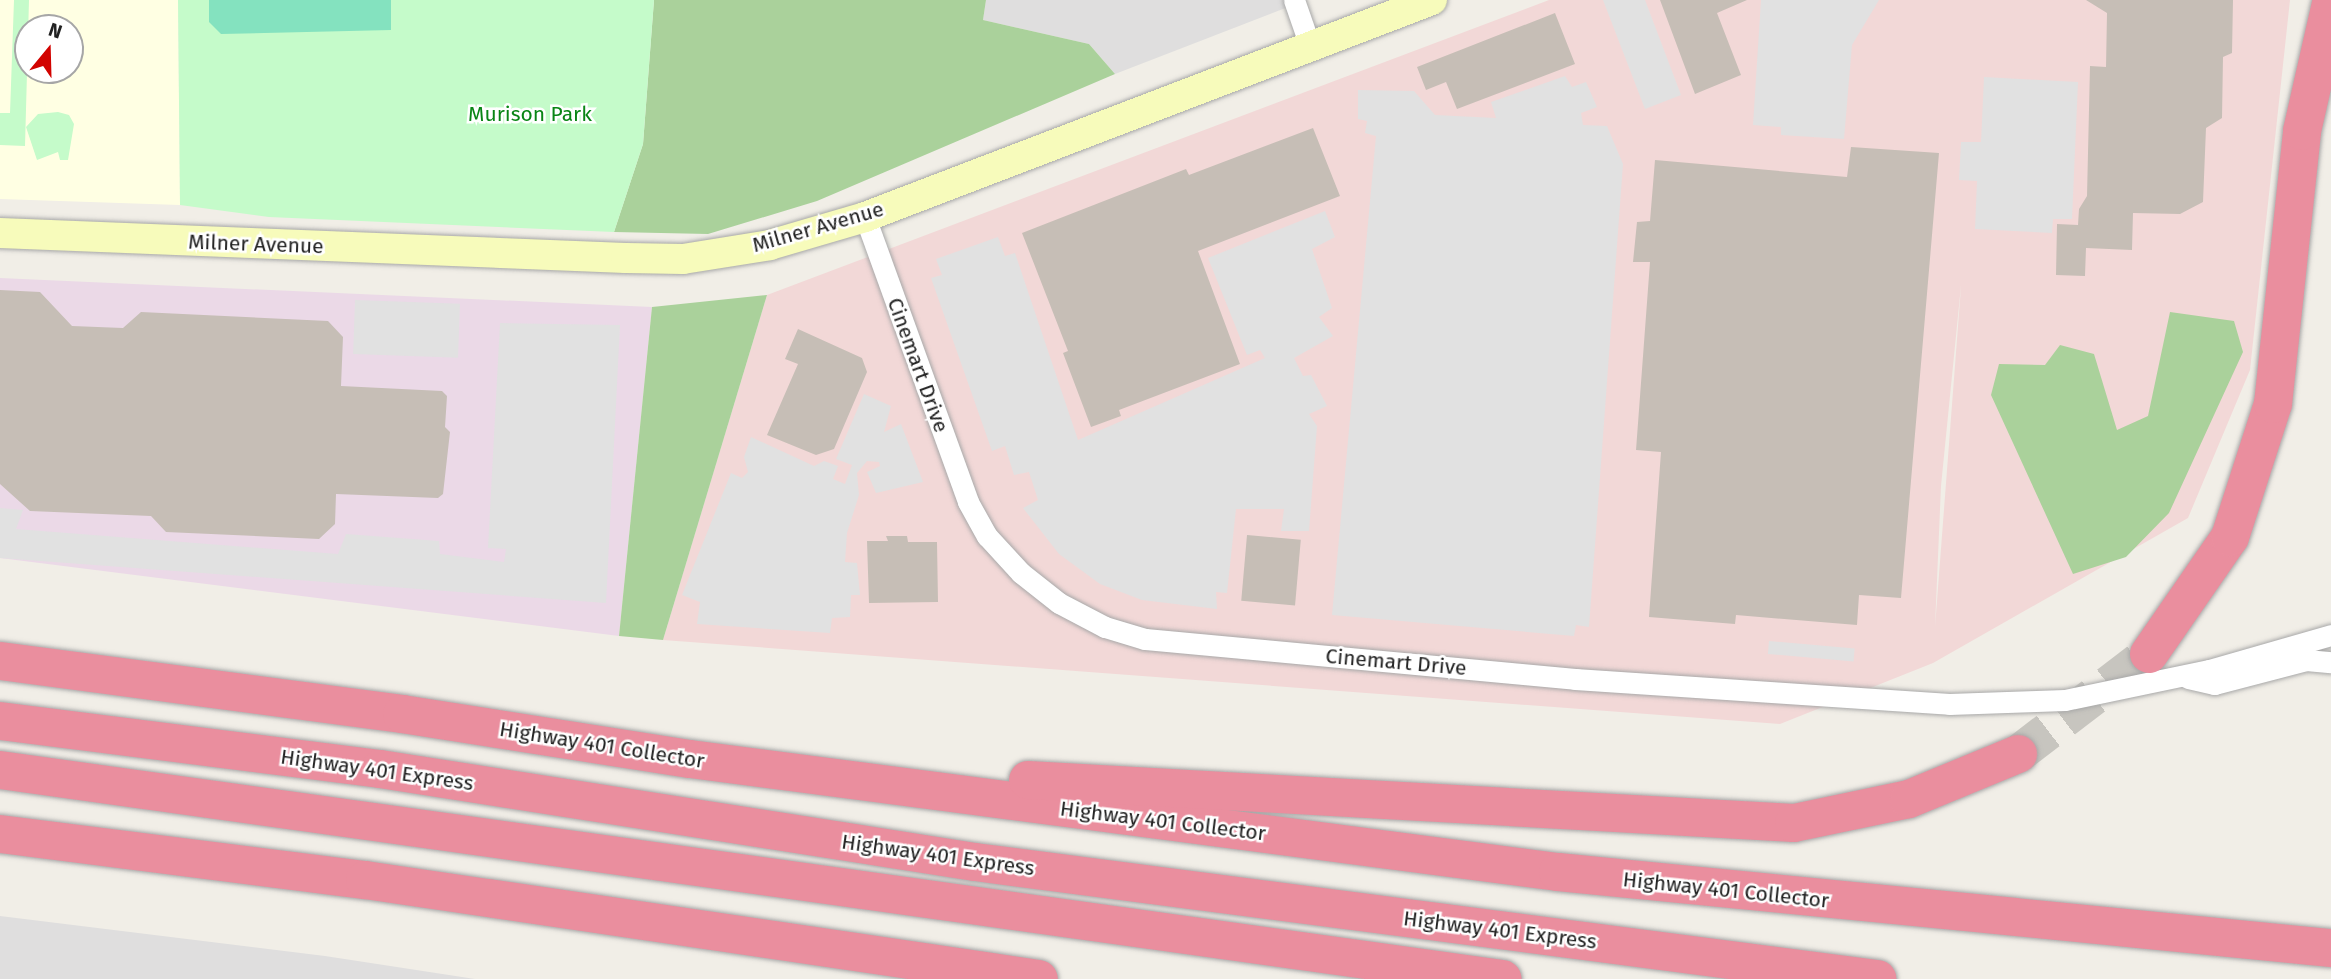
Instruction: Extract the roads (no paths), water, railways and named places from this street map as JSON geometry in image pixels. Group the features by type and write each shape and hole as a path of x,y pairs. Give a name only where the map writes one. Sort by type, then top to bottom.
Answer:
{"highway":[{"path":"2149,653 2230,537 2273,404 2302,131 2331,3"},
{"name":"Highway 401 Collector","path":"0,660 402,714 690,759 1558,872 2331,948"},
{"name":"Highway 401 Express","path":"0,721 380,769 975,862 1877,979"},
{"path":"690,759 1476,808 1794,823 1909,799 2018,754"},
{"path":"0,770 1503,979"},
{"path":"0,834 365,880 1022,978"}],"main road":[{"name":"Milner Avenue","path":"0,233 683,259 770,245 865,217 1432,0"}],"street":[{"path":"1294,0 1310,46"},
{"name":"Cinemart Drive","path":"865,217 968,502 987,536 1021,573 1059,603 1105,627 1145,639 1575,678 1949,705 2065,700 2179,677 2331,635"},
{"name":"Cinemart Drive","path":"2179,677 2214,684 2306,660 2331,662"}],"tunnel":[{"path":"2018,754 2149,654"}],"park label":[{"name":"Murison Park","path":"530,114"}]}
